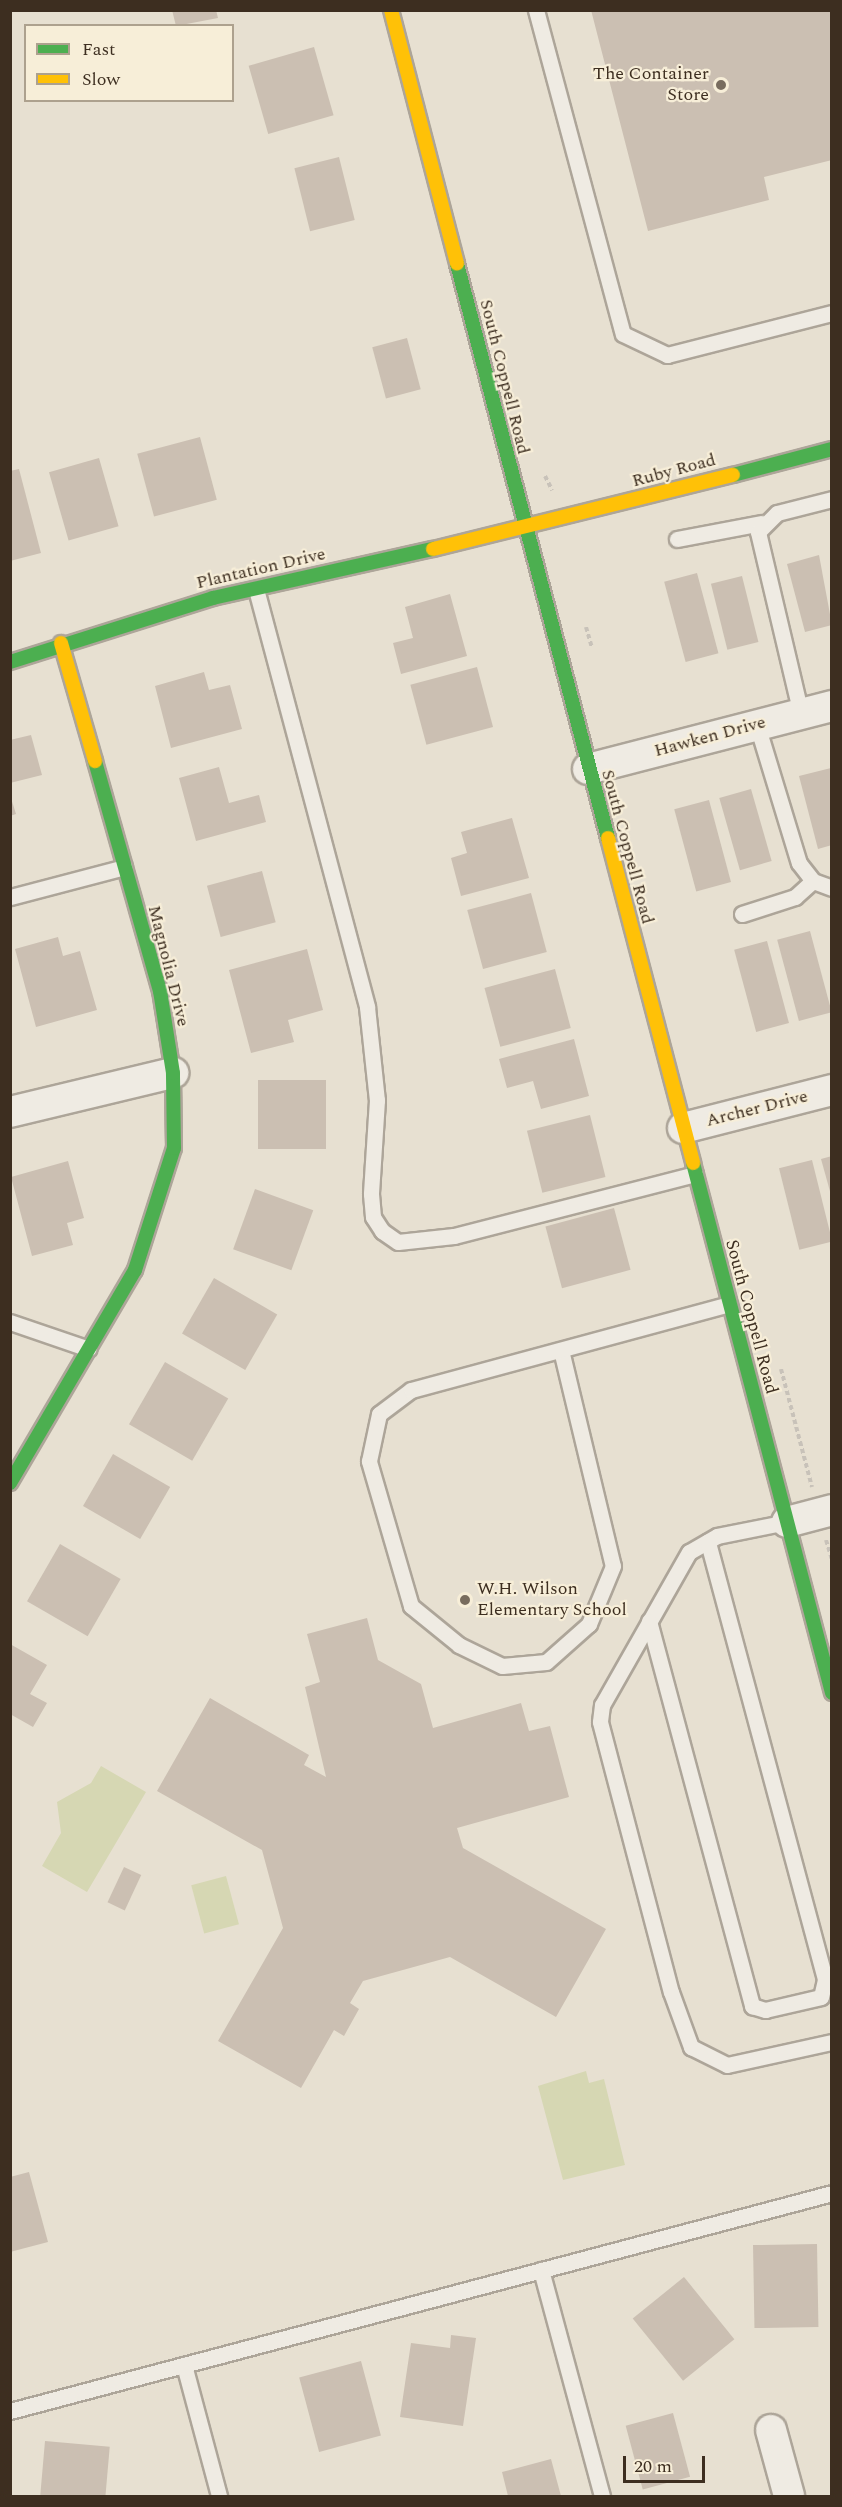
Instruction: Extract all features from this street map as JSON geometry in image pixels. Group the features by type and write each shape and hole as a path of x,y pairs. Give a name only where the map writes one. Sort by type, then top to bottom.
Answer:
{"street":[{"name":"South Coppell Road","path":"391,10 831,1693"},
{"name":"Ruby Road","path":"525,528 831,449"},
{"name":"Plantation Drive","path":"10,662 61,643 256,589 525,528"},
{"name":"Magnolia Drive","path":"10,1484 135,1270 166,1182 174,1148 173,1073 160,991 61,643"},
{"name":"Hawken Drive","path":"588,769 831,706"},
{"path":"10,1112 173,1073"},
{"name":"Archer Drive","path":"682,1128 831,1090"},
{"path":"787,1522 831,1510"},
{"path":"771,2430 789,2496"}],"lane":[{"path":"536,10 623,334 667,355 831,313"},
{"path":"677,539 762,523 777,513 831,500"},
{"path":"762,523 758,548 801,714"},
{"path":"256,589 367,1007 377,1100 371,1194 373,1217 382,1231 398,1242 454,1236 695,1174"},
{"path":"757,725 791,843 813,881 831,888"},
{"path":"10,897 124,867"},
{"path":"742,914 795,897 813,881"},
{"path":"561,1350 613,1566 580,1631 546,1662 502,1666 459,1645 411,1606 369,1461 379,1414 411,1390 729,1305"},
{"path":"10,1322 89,1349"},
{"path":"787,1522 708,1541 689,1552 602,1705 600,1722 671,1992 692,2047 727,2065 831,2042"},
{"path":"649,1621 752,2006 765,2010 822,1997 825,1978 708,1541"},
{"path":"10,2411 831,2193"},
{"path":"541,2270 602,2496"},
{"path":"184,2365 219,2496"}],"green space":[{"path":"101,1766 146,1792 87,1892 42,1866 61,1833 57,1802 91,1783"},
{"path":"226,1876 239,1924 204,1934 191,1885"},
{"path":"586,2071 589,2083 604,2079 625,2165 563,2180 538,2086"}],"building":[{"path":"172,10 216,10 218,18 186,24 176,24"},
{"name":"The Container Store","path":"591,10 832,10 832,160 764,177 769,200 648,231"},
{"path":"314,47 334,115 268,134 249,66"},
{"path":"339,157 355,220 310,231 294,168"},
{"path":"407,338 421,389 386,399 372,347"},
{"path":"200,437 217,500 154,517 137,454"},
{"path":"99,458 119,526 69,541 49,472"},
{"path":"19,469 41,553 10,561 10,471"},
{"path":"819,555 832,625 805,632 787,564"},
{"path":"697,573 718,653 686,662 664,582"},
{"path":"742,576 758,642 727,650 711,584"},
{"path":"450,594 467,656 401,674 393,643 413,638 405,607"},
{"path":"477,667 493,727 426,745 410,685"},
{"path":"204,672 209,690 230,685 242,729 171,748 155,686"},
{"path":"31,735 42,775 10,783 10,740"},
{"path":"219,767 229,803 259,795 266,822 196,841 179,778"},
{"path":"831,768 832,845 818,849 799,776"},
{"path":"751,789 772,861 740,870 719,798"},
{"path":"10,795 16,814 10,816"},
{"path":"709,800 731,882 696,891 674,809"},
{"path":"512,818 529,878 461,896 451,858 467,853 461,832"},
{"path":"262,871 276,922 221,937 207,886"},
{"path":"531,893 547,952 483,969 467,910"},
{"path":"810,931 832,1012 799,1021 777,940"},
{"path":"58,937 63,956 80,951 97,1010 36,1027 15,949"},
{"path":"767,941 789,1023 756,1032 734,950"},
{"path":"307,949 323,1010 288,1020 294,1042 251,1053 229,970"},
{"path":"555,969 571,1028 500,1047 484,988"},
{"path":"574,1039 589,1096 541,1109 533,1081 507,1088 499,1059"},
{"path":"258,1080 326,1080 326,1149 258,1149"},
{"path":"590,1115 605,1177 542,1193 527,1131"},
{"path":"832,1156 832,1195 831,1195 821,1159"},
{"path":"812,1160 832,1242 799,1250 779,1168"},
{"path":"68,1161 84,1218 67,1223 73,1245 32,1256 11,1177"},
{"path":"255,1189 313,1210 291,1270 233,1249"},
{"path":"614,1208 631,1270 562,1288 545,1226"},
{"path":"214,1278 277,1314 245,1370 182,1333"},
{"path":"165,1362 228,1398 192,1461 129,1424"},
{"path":"113,1454 170,1487 140,1539 83,1506"},
{"path":"60,1544 121,1579 88,1636 27,1601"},
{"path":"367,1618 378,1660 421,1684 433,1728 521,1703 529,1731 550,1726 569,1797 457,1828 463,1848 606,1929 556,2017 450,1957 363,1981 350,2003 359,2009 344,2036 334,2030 301,2088 218,2041 283,1928 262,1850 157,1791 210,1698 309,1755 304,1765 326,1777 305,1687 320,1682 307,1634"},
{"path":"10,1644 47,1665 30,1694 47,1703 33,1727 10,1714"},
{"path":"124,1867 141,1875 125,1910 108,1902"},
{"path":"29,2172 48,2242 10,2252 10,2177"},
{"path":"817,2244 818,2327 754,2328 753,2245"},
{"path":"684,2277 734,2339 683,2381 633,2319"},
{"path":"451,2335 476,2338 463,2426 400,2417 411,2343 450,2348"},
{"path":"361,2361 381,2435 319,2452 299,2378"},
{"path":"673,2413 690,2477 643,2489 626,2426"},
{"path":"45,2441 110,2447 105,2496 40,2496"},
{"path":"551,2459 561,2496 508,2496 502,2472"}],"traffic: fast":[{"path":"457,264 608,838"},
{"path":"733,475 832,449"},
{"path":"10,662 213,598 433,549"},
{"path":"10,1483 135,1270 174,1148 173,1073 160,991 95,761"},
{"path":"693,1163 832,1693"}],"traffic: slow":[{"path":"391,10 457,264"},
{"path":"433,549 733,475"},
{"path":"61,643 95,761"},
{"path":"608,838 693,1163"}],"place":[{"name":"The Container Store","path":"721,85"},
{"name":"W.H. Wilson Elementary School","path":"465,1600"}]}
